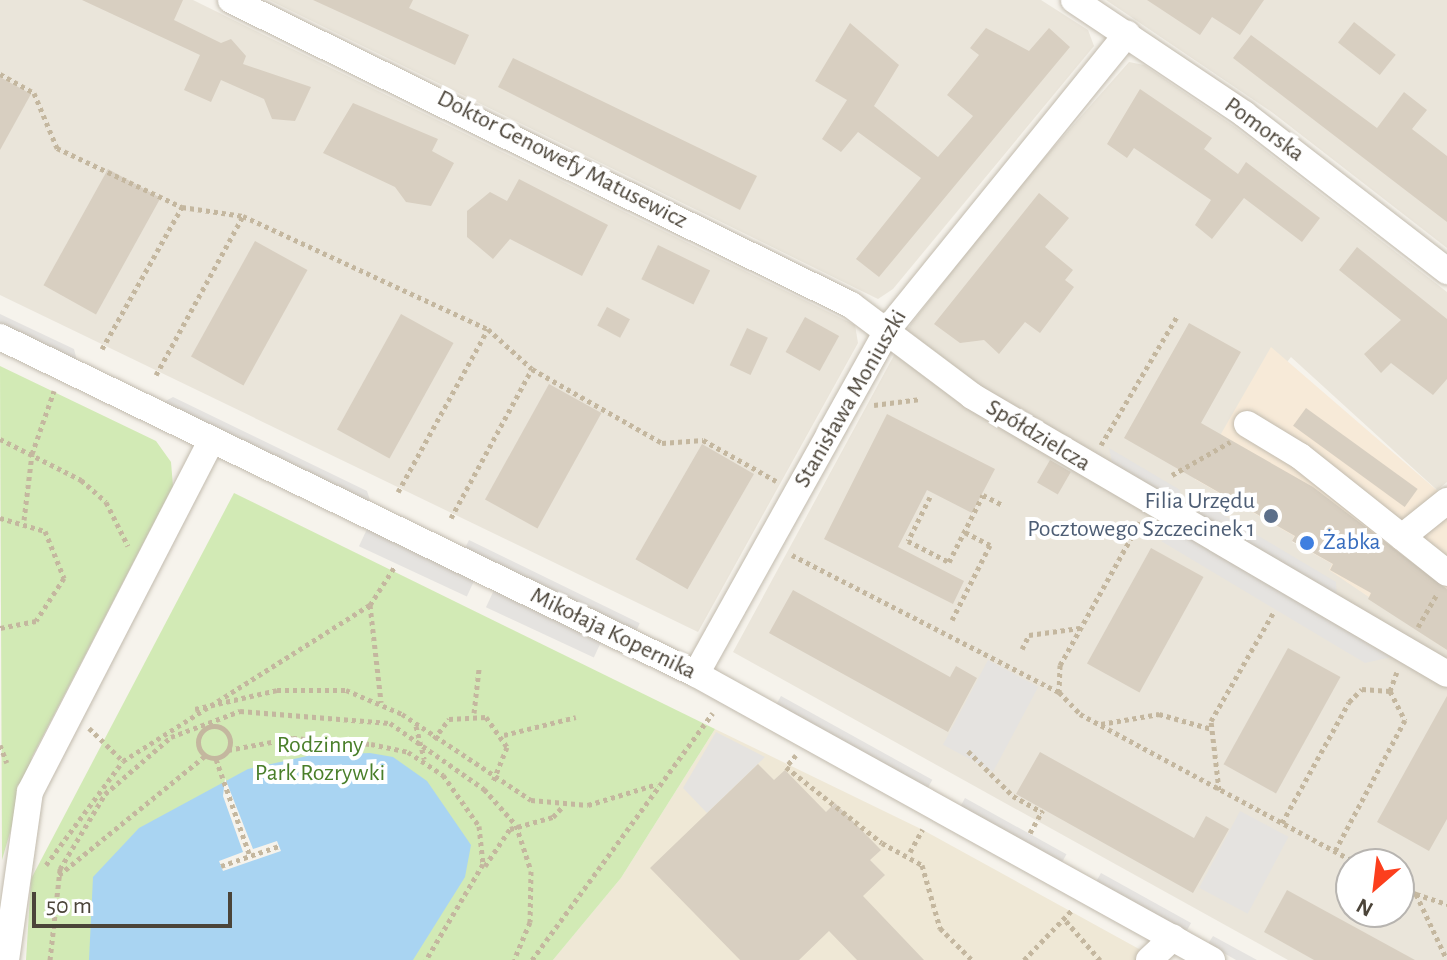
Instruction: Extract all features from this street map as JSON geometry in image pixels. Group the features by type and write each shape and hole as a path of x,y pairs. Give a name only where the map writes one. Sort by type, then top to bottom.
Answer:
{"street":[{"name":"Doktor Genowefy Matusewicz","path":"231,0 495,124 888,329"},
{"name":"Pomorska","path":"1074,0 1127,34 1447,271"},
{"name":"Stanisława Moniuszki","path":"696,674 888,329 1127,34"},
{"name":"Spółdzielcza","path":"888,329 956,386 1150,504 1447,674"},
{"name":"Mikołaja Kopernika","path":"0,337 696,674 1212,960"},
{"path":"1247,424 1300,456 1402,537 1443,581"},
{"path":"6,960 4,921 20,829 40,767 212,440"},
{"path":"1402,537 1447,501"},
{"path":"1149,960 1173,938"}],"path":[{"path":"0,74 34,93 57,148 182,207 243,216 488,329 532,369 662,443 703,440 783,485"},
{"path":"102,349 182,207"},
{"path":"156,375 243,216"},
{"path":"1089,467 1178,315"},
{"path":"398,492 488,329"},
{"path":"451,518 532,369"},
{"path":"24,520 32,454 56,386"},
{"path":"864,406 921,399"},
{"path":"1172,475 1240,436 1247,424"},
{"path":"0,439 32,454 106,502 132,558"},
{"path":"930,497 908,541 949,562 983,495 1003,505"},
{"path":"1059,692 1060,665 1150,504"},
{"path":"0,518 24,520 56,544 64,578 36,621 0,628"},
{"path":"952,620 990,545 965,532"},
{"path":"783,553 816,563 1059,692 1100,724 1335,851"},
{"path":"36,880 123,761 195,709 370,605 395,566"},
{"path":"1410,641 1443,581"},
{"path":"370,605 381,703"},
{"path":"1219,790 1212,729 1273,613"},
{"path":"1022,649 1029,635 1081,628"},
{"path":"474,713 479,669"},
{"path":"195,709 208,709 302,688 346,690 381,703 493,781 531,800 564,805 612,801 657,784"},
{"path":"1282,823 1349,702 1362,689 1390,691 1405,720 1337,848"},
{"path":"208,709 205,719 208,727"},
{"path":"532,960 657,784 716,710"},
{"path":"50,960 59,875 105,794 151,751 205,719 240,711 371,718 420,741 484,789 516,825 533,896 514,960"},
{"path":"434,739 449,719 474,713 504,735 506,760 493,781"},
{"path":"1100,724 1159,714 1212,729"},
{"path":"504,735 576,717"},
{"path":"83,722 123,761"},
{"path":"416,725 424,760"},
{"path":"208,727 225,730 228,750"},
{"path":"208,727 197,741 205,756 216,759"},
{"path":"216,759 228,750 315,739 392,747 424,760 473,814 482,874"},
{"path":"0,745 7,763"},
{"path":"968,751 1013,796 1043,811 1030,834"},
{"path":"465,762 470,753"},
{"path":"797,754 786,767 882,843 910,852 922,865 940,928 972,960"},
{"path":"59,875 205,756"},
{"path":"216,759 250,856"},
{"path":"426,960 516,825 553,817 564,805"},
{"path":"910,852 926,825"},
{"path":"221,866 279,846"},
{"path":"1416,894 1447,904"},
{"path":"1416,894 1447,960"},
{"path":"1024,960 1066,921 1074,906"},
{"path":"1066,921 1100,960"}],"shaded area":[{"path":"0,0 193,0 855,325 858,343 698,632 0,295"},
{"path":"269,0 1041,0 1088,30 1094,46 893,289 878,299"},
{"path":"1106,0 1447,0 1447,248 1273,113"},
{"path":"1129,62 1144,65 1235,127 1447,292 1447,482 1437,490 1291,357 1195,479 1295,536 1292,542 1333,564 1330,570 1447,650 1447,960 1288,960 733,652 911,324 1007,200"},
{"path":"0,314 74,349 77,361 0,324"},
{"path":"1271,347 1447,499 1447,650 1329,570 1332,564 1292,541 1294,536 1195,479"},
{"path":"173,397 367,491 371,503 162,403"},
{"path":"1109,448 1180,490 1182,512 1114,471"},
{"path":"1198,500 1336,582 1337,603 1199,522"},
{"path":"367,529 475,579 467,597 359,546"},
{"path":"1184,534 1391,657 1365,663 1161,541"},
{"path":"469,540 640,623 634,635 463,552"},
{"path":"494,590 602,640 594,658 486,607"},
{"path":"988,660 1038,687 993,772 943,745"},
{"path":"781,696 932,780 926,790 775,706"},
{"path":"715,729 923,830 1159,960 553,960 621,878"},
{"path":"716,732 765,757 707,813 683,788"},
{"path":"965,798 1066,854 1062,863 960,807"},
{"path":"1240,811 1289,837 1248,914 1199,888"},
{"path":"1101,873 1191,923 1185,934 1095,884"},
{"path":"1213,936 1257,960 1236,960 1208,944"}],"green space":[{"path":"0,366 156,441 171,462 173,486 32,757 2,860"},
{"name":"Rodzinny Park Rozrywki","path":"234,493 715,729 621,878 553,960 26,960 31,879"}],"water":[{"path":"370,753 393,757 427,781 471,845 465,877 413,960 89,960 93,877 139,828 248,769 312,755"}],"pier":[{"path":"225,778 253,849 277,841 281,851 223,871 219,861 243,852 223,796"}],"building":[{"path":"82,0 183,0 174,20 221,43 231,39 246,56 243,64 311,87 295,121 272,119 264,99 221,80 211,102 184,90 200,55"},
{"path":"313,0 413,0 409,8 469,35 455,65"},
{"path":"1147,0 1264,0 1240,35 1212,17 1200,35"},
{"path":"1354,22 1396,55 1380,75 1338,42"},
{"path":"850,23 899,65 874,106 938,157 973,116 947,95 979,55 970,48 986,28 1029,51 1049,28 1070,47 879,277 856,259 921,178 858,132 841,152 822,139 847,100 815,81"},
{"path":"1251,35 1377,128 1404,92 1427,110 1412,129 1447,156 1447,222 1233,58"},
{"path":"513,58 757,176 740,210 498,87"},
{"path":"0,77 31,94 0,150"},
{"path":"1140,89 1212,138 1204,149 1238,174 1246,162 1320,218 1302,242 1244,198 1212,239 1195,225 1211,200 1134,148 1127,158 1107,144"},
{"path":"353,103 438,139 432,151 454,163 431,206 406,202 395,187 323,153"},
{"path":"108,169 160,198 96,314 44,285"},
{"path":"519,179 608,225 582,276 510,239 493,259 467,237 467,211 490,192 507,201"},
{"path":"1039,193 1069,218 1045,247 1073,270 1065,280 1074,287 1040,333 1025,322 999,354 984,340 960,343 934,324"},
{"path":"255,241 307,270 243,386 191,356"},
{"path":"658,245 710,270 693,305 641,279"},
{"path":"1357,247 1447,319 1447,379 1433,395 1391,363 1381,373 1364,354 1401,320 1339,270"},
{"path":"607,307 630,319 620,338 597,326"},
{"path":"401,314 453,343 389,459 337,429"},
{"path":"805,317 839,336 820,371 786,352"},
{"path":"1189,323 1241,352 1201,423 1313,487 1447,589 1447,650 1368,599 1371,593 1330,570 1333,564 1292,541 1295,536 1124,438"},
{"path":"747,328 768,338 751,375 730,365"},
{"path":"549,384 601,413 537,529 485,499"},
{"path":"1306,408 1418,489 1405,507 1293,426"},
{"path":"887,414 995,469 972,513 927,490 898,547 964,581 953,604 824,539"},
{"path":"702,444 754,474 687,589 636,559"},
{"path":"1050,460 1071,472 1058,495 1037,483"},
{"path":"1151,548 1203,577 1139,693 1087,663"},
{"path":"793,590 950,677 956,666 977,678 948,732 769,633"},
{"path":"1288,648 1340,677 1276,793 1224,764"},
{"path":"1447,696 1447,819 1429,851 1377,822"},
{"path":"1040,752 1194,838 1206,816 1229,829 1193,893 1016,794"},
{"path":"758,764 774,780 785,770 826,812 835,803 881,850 870,860 885,875 863,896 924,960 857,960 829,931 799,960 740,960 650,868"},
{"path":"1287,890 1335,916 1335,928 1356,928 1415,960 1314,960 1264,932"}],"place":[{"name":"Filia Urzędu Pocztowego Szczecinek 1","path":"1271,516"},
{"name":"Żabka","path":"1307,543"}]}
